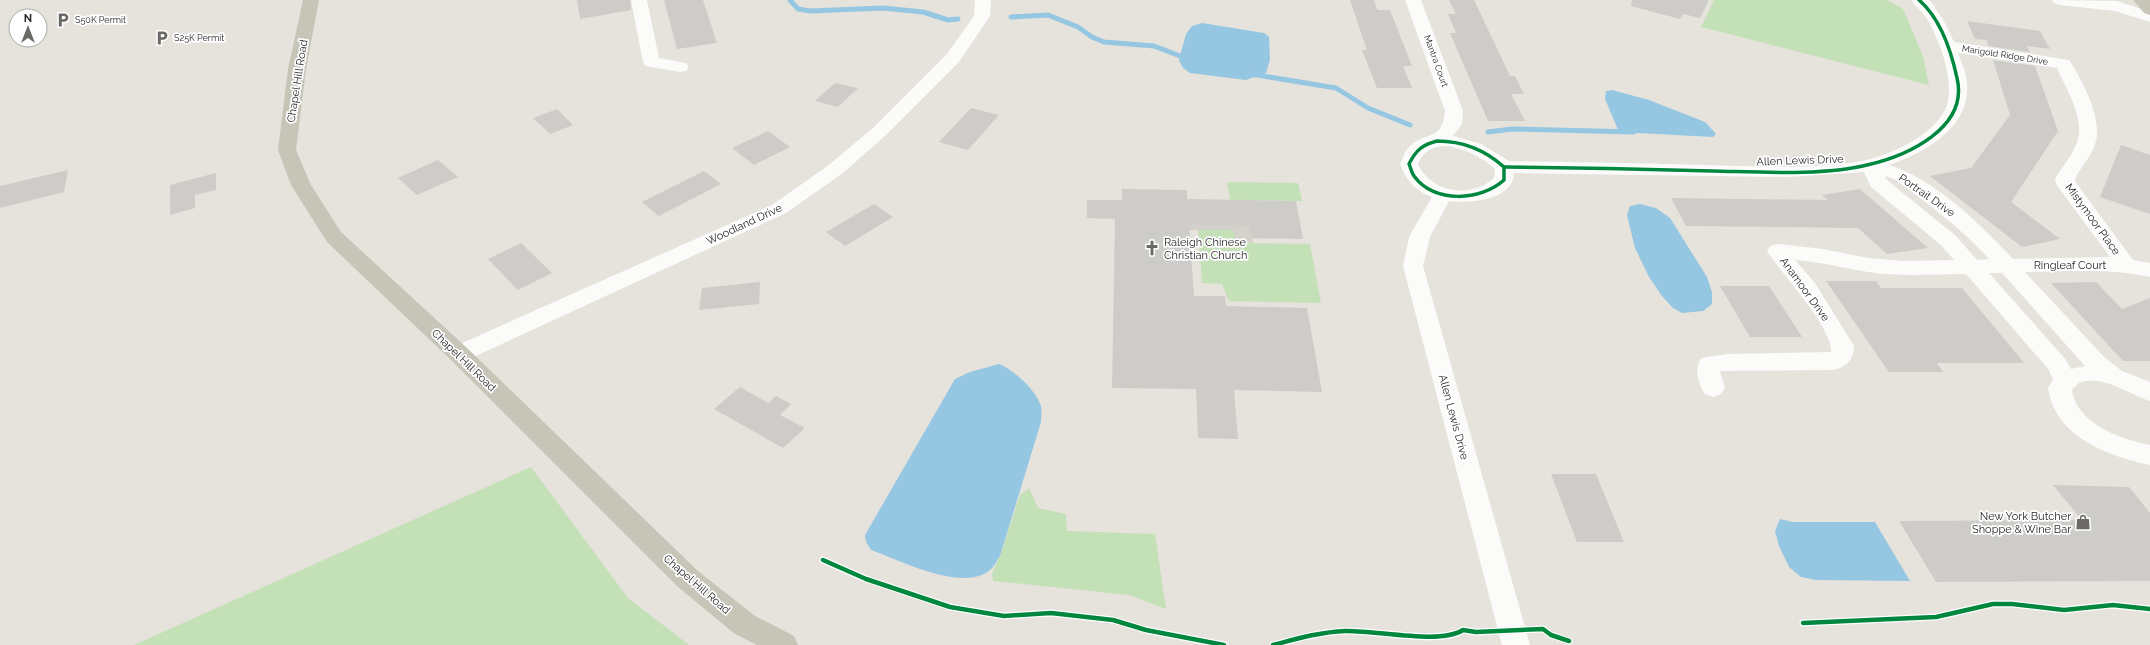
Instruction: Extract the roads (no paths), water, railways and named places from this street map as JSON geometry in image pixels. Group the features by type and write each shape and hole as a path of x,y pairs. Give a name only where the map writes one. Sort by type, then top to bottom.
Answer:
{"main road":[{"name":"Chapel Hill Road","path":"311,0 297,69 287,150 301,185 334,237 459,354 688,579 745,625 784,645"},
{"path":"2142,0 2150,10"}],"street":[{"path":"639,0 650,62 680,67"},
{"name":"Woodland Drive","path":"459,354 779,209 836,169 880,131 953,58 982,16 983,0"},
{"name":"Mantra Court","path":"1413,0 1454,111 1453,124"},
{"path":"2060,0 2117,6 2150,17"},
{"name":"Allen Lewis Drive","path":"1504,167 1793,172 1871,165 1911,150 1932,136 1953,115 1960,98 1961,89 1959,78 1928,2"},
{"name":"Marigold Ridge Drive","path":"1947,46 2063,64"},
{"name":"Mistymoor Place","path":"2063,64 2090,128 2088,141 2079,159 2065,179 2066,184 2126,265"},
{"path":"1438,142 1453,124 1469,144"},
{"path":"1438,142 1469,144 1491,154 1504,167 1504,180 1498,188 1489,192 1466,196 1444,194 1426,186 1414,176 1409,164 1416,151 1425,145 1438,142"},
{"name":"Portrait Drive","path":"1871,165 1878,183 1938,231 1990,265 2096,364 2114,377 2150,392"},
{"name":"Portrait Drive","path":"1871,165 1901,175 1948,209 1976,232 1990,265 2058,366 2066,382 2071,377 2091,374 2114,377"},
{"name":"Allen Lewis Drive","path":"1444,194 1430,213 1418,238 1414,266 1516,645"},
{"name":"Anamoor Drive","path":"1713,388 1709,376 1709,364 1727,362 1834,362 1842,356 1843,346 1827,318 1807,288 1777,251 1823,256 1868,265 1904,268 1990,265"},
{"name":"Ringleaf Court","path":"1990,265 2126,265 2150,270"},
{"path":"2066,382 2060,388 2063,404 2072,417 2103,440 2144,457"}],"water":[{"path":"1202,23 1264,33 1269,37 1270,60 1266,73 1246,80 1190,73 1183,68 1179,60 1186,34 1192,26"},
{"path":"1612,90 1649,100 1705,122 1716,134 1713,137 1619,132 1605,99 1606,91"},
{"path":"1640,204 1656,208 1670,218 1707,277 1712,292 1712,304 1703,311 1682,313 1673,308 1662,296 1649,277 1635,248 1627,215 1630,206"},
{"path":"999,364 1018,376 1029,387 1041,406 1041,422 1000,556 995,565 980,576 965,578 949,577 914,567 871,550 866,542 865,535 955,379 970,372"},
{"path":"1780,519 1792,522 1875,522 1910,581 1816,580 1801,577 1789,567 1779,546 1775,531"}],"waterway":[{"path":"790,0 798,9 810,11 883,8 923,12 948,20 958,19"},
{"path":"1011,17 1048,15 1078,27 1092,37 1104,42 1154,46 1188,59"},
{"path":"1251,74 1336,88 1368,108 1410,125"},
{"path":"1488,132 1512,129 1634,132"}],"place":[{"name":"S50K Permit","path":"63,20"},
{"name":"S25K Permit","path":"162,38"},
{"name":"Raleigh Chinese Christian Church","path":"1152,248"},
{"name":"New York Butcher Shoppe & Wine Bar","path":"2083,522"}]}
